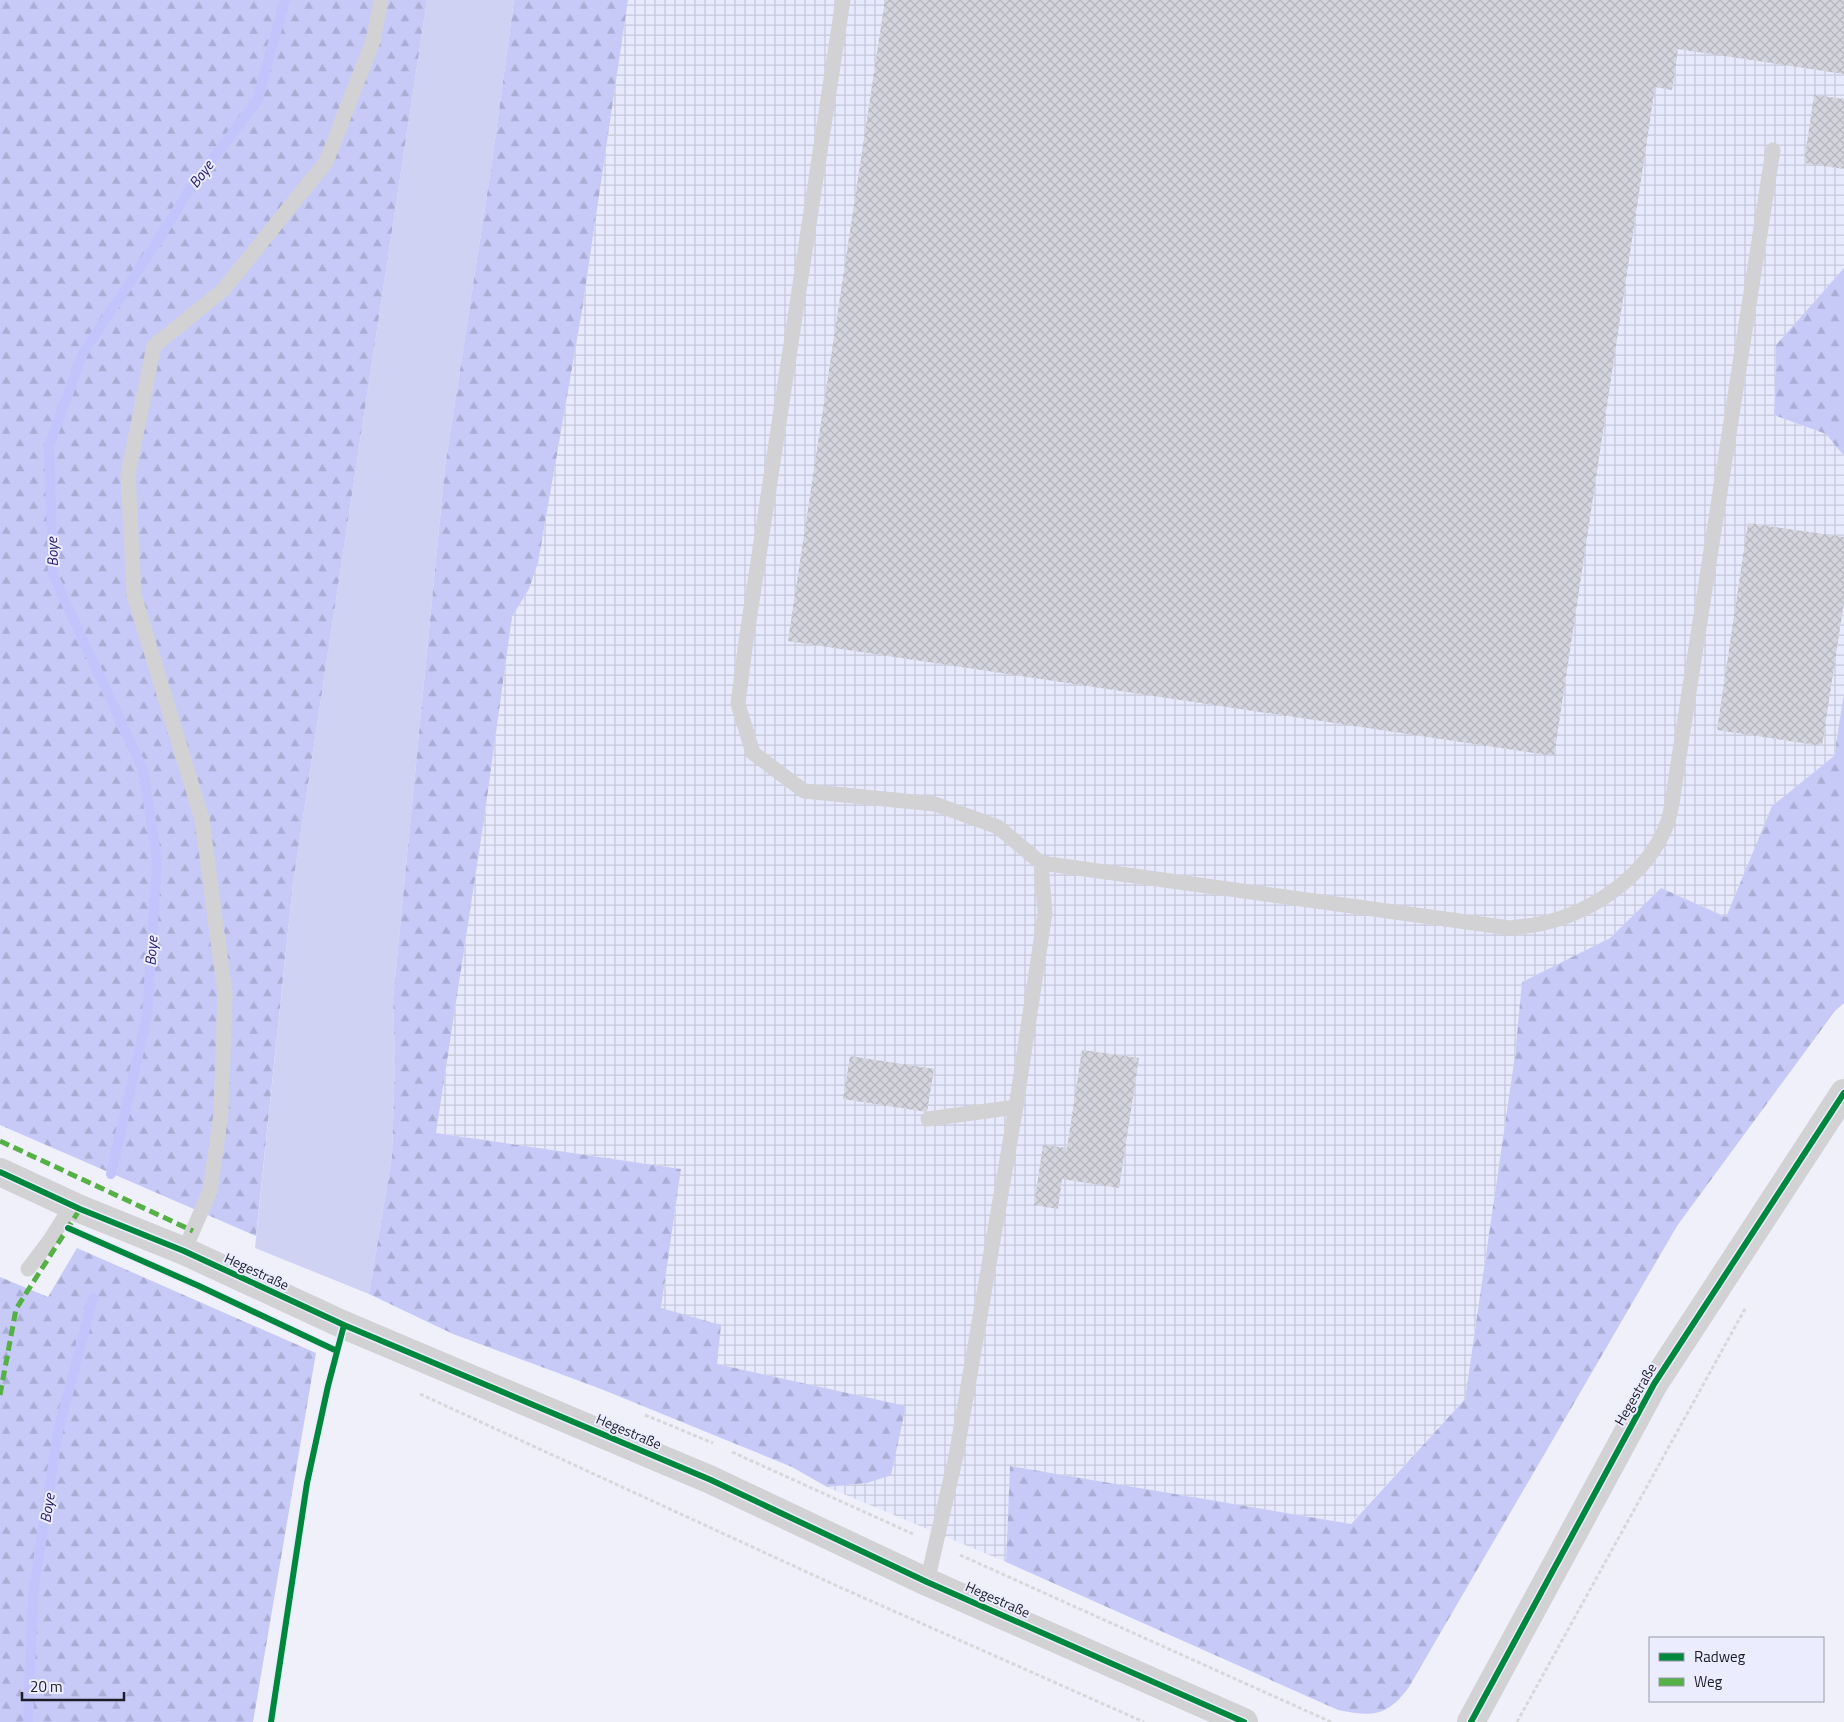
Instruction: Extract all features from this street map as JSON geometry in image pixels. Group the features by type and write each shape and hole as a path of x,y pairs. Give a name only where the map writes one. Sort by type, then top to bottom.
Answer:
{"street":[{"name":"Hegestraße","path":"1470,1722 1654,1384 1844,1093"},
{"name":"Hegestraße","path":"0,1172 72,1205 184,1251 344,1325 711,1480 927,1582 1244,1722"}],"lane":[{"path":"184,1251 210,1191 221,1113 225,994 202,819 134,595 128,474 154,346 223,290 326,162 372,41 381,0"},
{"path":"843,0 738,704 754,753 804,791 935,804 998,827 1041,863 1510,928 1544,924 1580,911 1619,886 1647,860 1668,823 1773,150"},
{"path":"927,1582 956,1456 1016,1107 1045,913 1041,863"},
{"path":"928,1119 1016,1107"},
{"path":"28,1269 50,1240 72,1205"}],"path":[{"path":"1517,1722 1748,1303"},
{"path":"412,1390 835,1585 1144,1722"}],"shaded area":[{"path":"427,0 514,0 492,162 445,467 393,999 395,1059 392,1156 369,1294 255,1248 293,883"},
{"path":"628,0 1844,0 1844,268 1776,345 1774,415 1826,434 1844,456 1844,693 1834,756 1772,806 1726,917 1661,888 1610,938 1522,982 1515,1055 1465,1399 1350,1524 1010,1466 1006,1562 827,1487 867,1483 905,1406 717,1364 720,1325 661,1309 681,1169 436,1133 484,820 512,617 529,589 538,563 582,311"}],"green space":[{"path":"0,0 427,0 293,883 256,1236 0,1125"},
{"path":"514,0 628,0 582,311 538,563 529,589 512,617 484,820 436,1133 681,1169 661,1308 721,1325 717,1364 906,1406 891,1475 867,1483 827,1487 792,1467 601,1389 453,1334 369,1294 392,1156 395,1059 393,999 445,467 492,162"},
{"path":"1844,268 1844,456 1826,434 1774,415 1776,345"},
{"path":"1844,693 1844,1003 1835,1011 1677,1226 1409,1687 1401,1697 1386,1709 1370,1714 1338,1710 1006,1562 1010,1466 1351,1524 1465,1399 1515,1055 1522,982 1610,938 1661,888 1726,917 1772,806 1834,756"},
{"path":"77,1248 316,1353 253,1722 0,1722 0,1277 48,1297"}],"building":[{"path":"885,0 1844,0 1844,74 1678,49 1672,90 1655,87 1554,756 788,641"},
{"path":"1814,95 1844,99 1844,169 1804,163"},
{"path":"1748,523 1844,537 1844,602 1822,746 1717,730"},
{"path":"1082,1050 1139,1058 1119,1188 1062,1179 1058,1209 1034,1205 1043,1145 1067,1148"},
{"path":"850,1056 934,1069 927,1112 843,1099"}],"waterway":[{"name":"Boye","path":"111,1174 147,1016 157,860 143,769 53,575 49,446 83,353 192,186 257,101 285,0"},
{"name":"Boye","path":"28,1722 33,1594 58,1432 93,1298"}],"marked path":[{"path":"0,1141 193,1231"},
{"path":"0,1395 16,1309 80,1209"}],"cycle path":[{"path":"1471,1722 1654,1384 1844,1093"},
{"path":"0,1172 80,1209 184,1251 344,1325 711,1480 927,1582 1244,1722"},
{"path":"68,1228 199,1286 337,1351"},
{"path":"271,1722 307,1483 328,1386 344,1325"}]}
